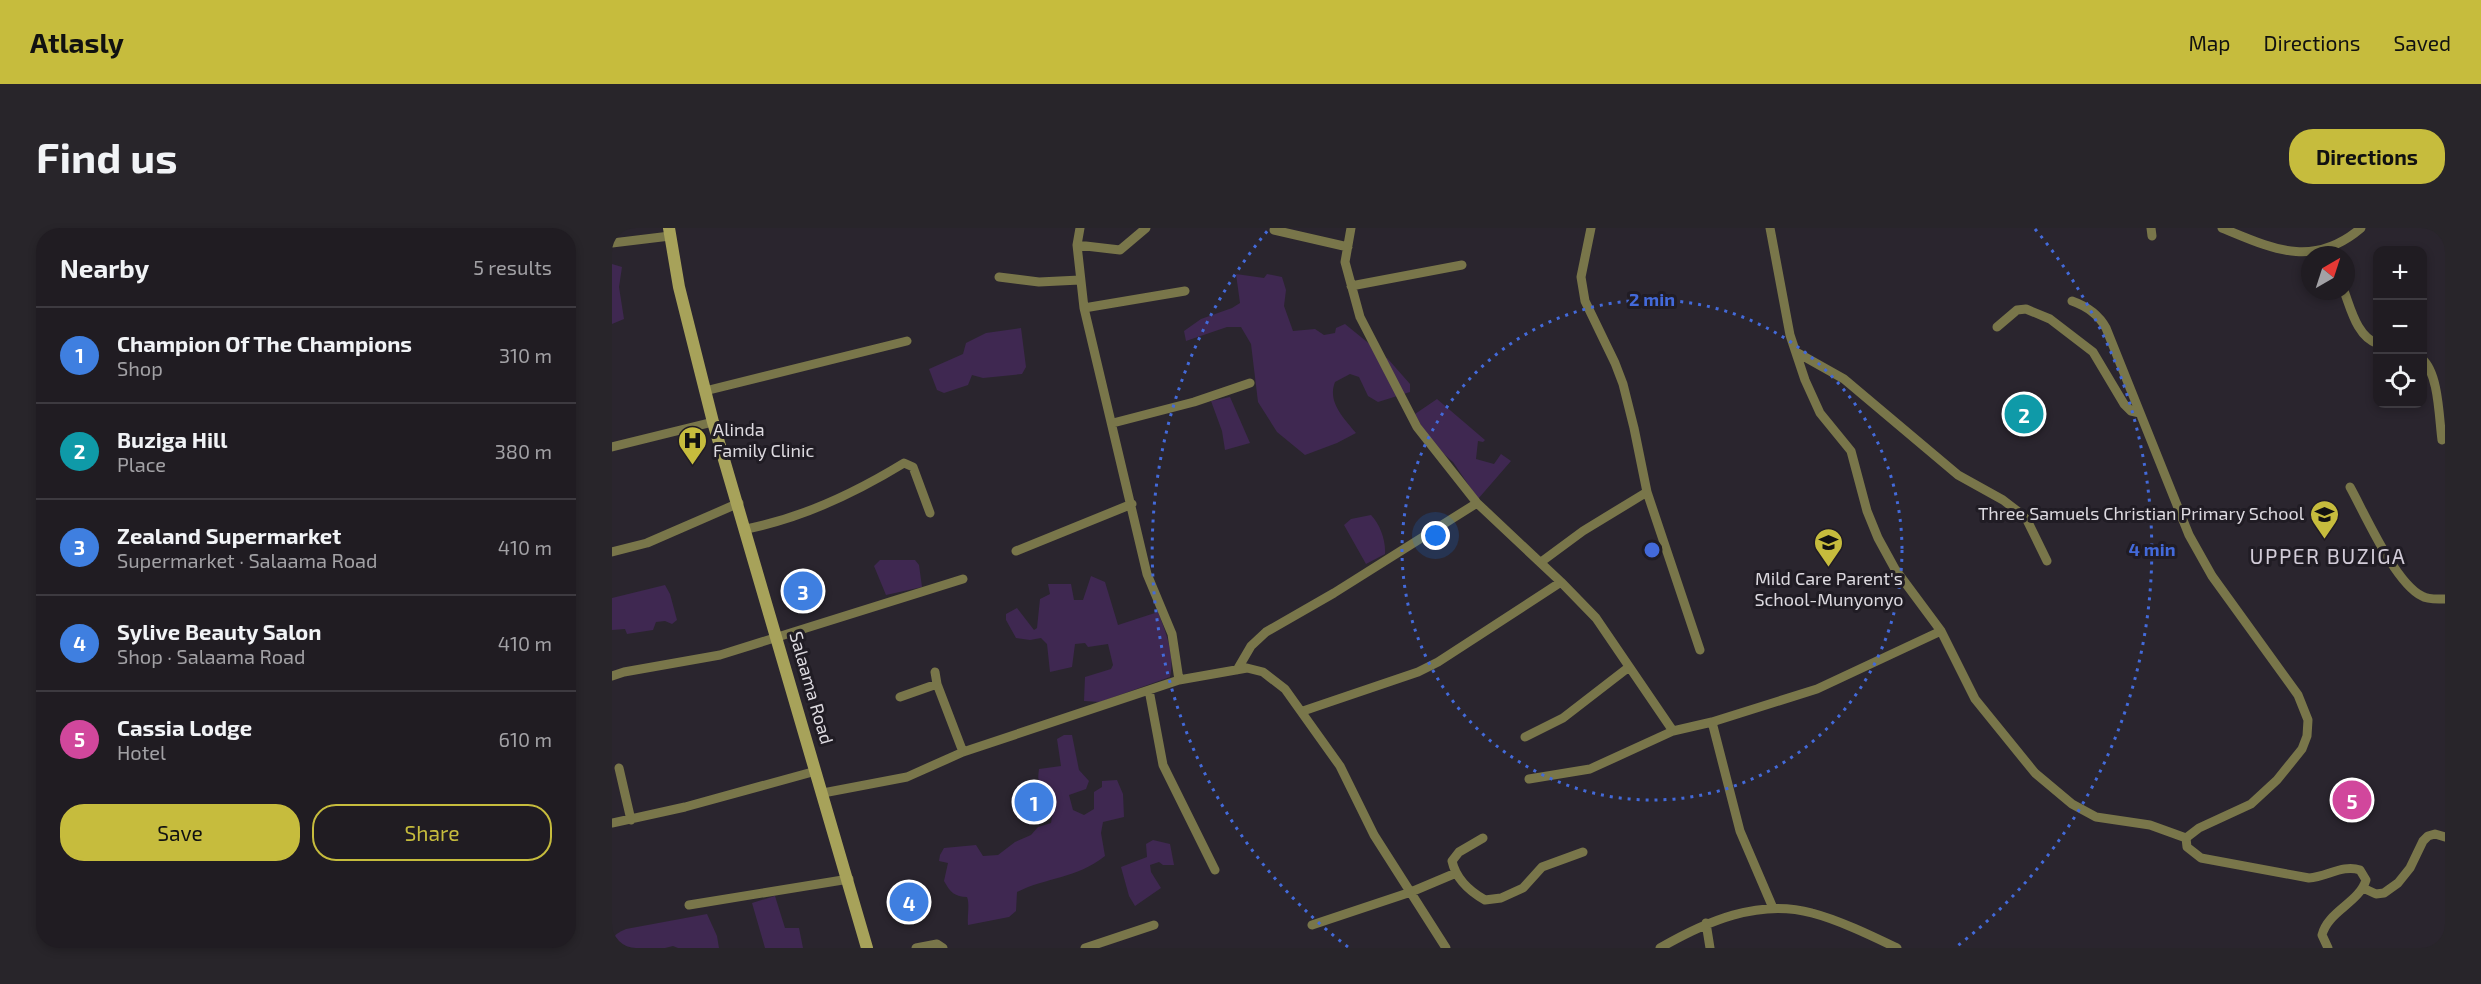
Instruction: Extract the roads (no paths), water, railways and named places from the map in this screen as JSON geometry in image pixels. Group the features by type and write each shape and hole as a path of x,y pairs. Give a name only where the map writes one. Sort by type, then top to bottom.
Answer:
{"main road":[{"name":"Salaama Road","path":"669,232 679,287 713,422 739,503 867,948"}],"street":[{"path":"1080,228 1077,245 1084,308 1147,574 1172,634 1179,680"},
{"path":"1077,245 1120,250 1146,228"},
{"path":"1351,228 1345,262 1360,317 1417,427 1477,503 1541,562 1596,618 1673,731"},
{"path":"1591,228 1581,277 1581,289 1589,312 1623,384 1647,492 1700,650"},
{"path":"1770,228 1790,335 1804,380 1820,413 1851,451 1867,511 1878,538 1895,569 1941,631 1975,699 2007,740 2053,789 2072,804 2096,817 2150,825 2186,838"},
{"path":"2222,228 2271,248 2301,253"},
{"path":"2337,246 2361,228"},
{"path":"1274,230 1348,247"},
{"path":"612,243 669,232"},
{"path":"1351,286 1462,265"},
{"path":"999,277 1039,282 1080,280"},
{"path":"1084,308 1185,291"},
{"path":"2348,300 2360,329 2373,341"},
{"path":"2072,301 2084,305 2102,321 2133,391 2189,535 2205,565 2298,695 2308,720 2307,735 2302,749 2277,780 2250,804 2199,828 2186,838"},
{"path":"1997,327 2017,310 2026,309 2050,319 2093,352 2124,405 2131,411 2140,413"},
{"path":"705,390 907,341"},
{"path":"1796,352 1844,379 1958,475 2003,500 2020,513 2027,520 2047,561"},
{"path":"2427,364 2431,368 2434,380 2442,441"},
{"path":"1113,423 1194,402 1250,382"},
{"path":"612,447 713,422"},
{"path":"746,528 785,519 822,505 863,488 904,464 913,467 930,513"},
{"path":"2350,487 2386,555 2412,589 2422,597 2445,599"},
{"path":"1541,562 1583,531 1647,492"},
{"path":"612,552 647,543 739,503"},
{"path":"1237,670 1251,646 1266,632 1334,593 1477,503"},
{"path":"1016,551 1132,504"},
{"path":"612,676 720,655 963,579"},
{"path":"1303,711 1418,672 1438,662 1561,582"},
{"path":"1529,779 1590,769 1673,731 1712,722 1817,689 1941,631"},
{"path":"1525,737 1563,718 1629,667"},
{"path":"823,793 907,777 963,752 1179,680 1237,670 1256,670 1270,676 1285,689 1303,711 1340,766 1374,835 1446,948"},
{"path":"935,672 937,684 963,752"},
{"path":"900,697 937,684"},
{"path":"1149,690 1163,765 1215,870"},
{"path":"1712,722 1740,831 1773,908"},
{"path":"619,768 631,820"},
{"path":"612,823 816,771"},
{"path":"2363,888 2376,894 2384,893 2404,876 2428,836 2435,834 2445,837"},
{"path":"1483,838 1454,857 1452,861 1456,873 1472,892 1485,900 1492,900 1523,888 1542,867 1583,852"},
{"path":"2186,838 2187,847 2201,858 2309,878 2349,867 2364,874 2366,880 2363,888 2325,925 2322,935 2328,948"},
{"path":"1311,926 1411,892 1456,873"},
{"path":"689,905 849,879"},
{"path":"1660,948 1706,923 1773,908 1811,912 1891,947"},
{"path":"1706,923 1710,948"},
{"path":"1085,948 1154,925"},
{"path":"916,948 937,944 943,948"}],"place":[{"name":"Buziga Hill","path":"2024,414"},
{"name":"Alinda Family Clinic","path":"692,466"},
{"name":"Three Samuels Christian Primary School","path":"2325,540"},
{"name":"Mild Care Parent's School-Munyonyo","path":"1829,568"},
{"name":"Zealand Supermarket","path":"803,591"},
{"name":"Cassia Lodge","path":"2352,800"},
{"name":"Champion Of The Champions","path":"1034,802"},
{"name":"Sylive Beauty Salon","path":"909,902"}],"district":[{"name":"UPPER BUZIGA","path":"2328,557"}]}
